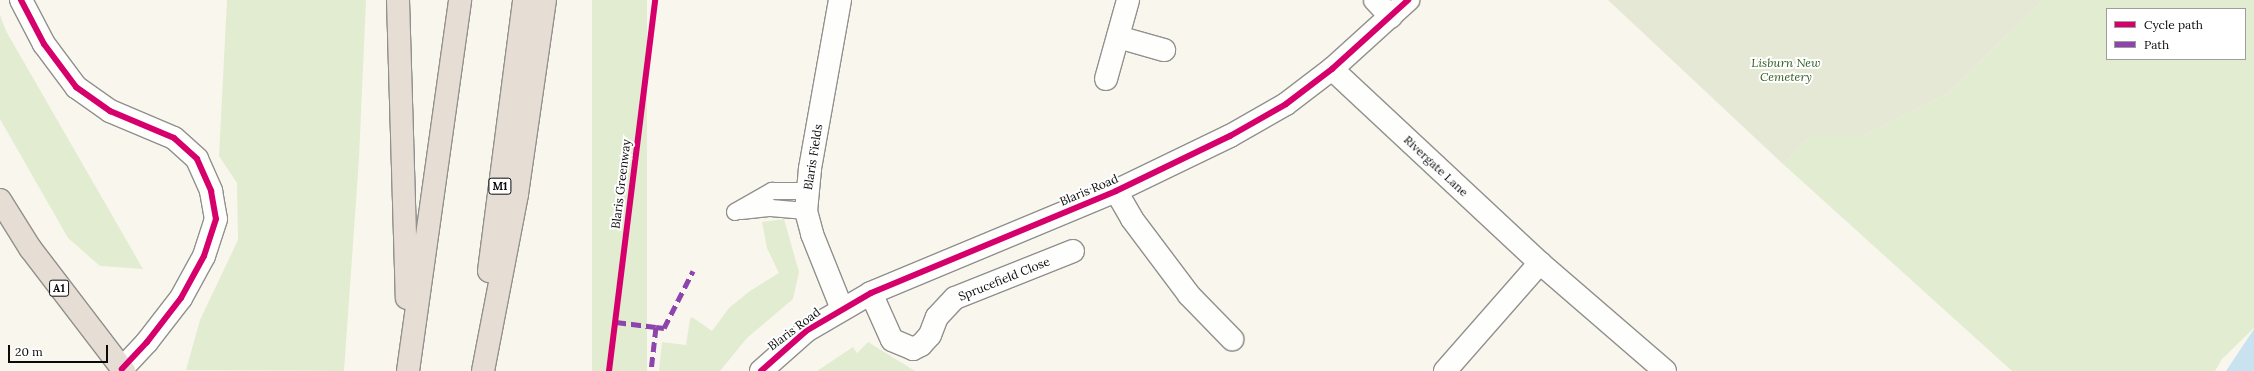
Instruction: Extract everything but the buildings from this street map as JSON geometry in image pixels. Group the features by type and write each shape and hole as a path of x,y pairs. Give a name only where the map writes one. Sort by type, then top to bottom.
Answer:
{"highway":[{"path":"398,0 408,363"},
{"path":"408,363 460,0"},
{"name":"M1","path":"476,371 524,0"},
{"path":"484,371 517,194 545,0"},
{"name":"A1","path":"0,200 34,254 123,370"}],"street":[{"path":"22,0 44,44 76,88 110,111 174,138 197,159 211,191 216,219 204,256 181,298 123,370"},
{"name":"Blaris Fields","path":"840,0 806,201 812,234 842,308"},
{"path":"1106,79 1128,0"},
{"path":"1375,0 1391,17"},
{"name":"Blaris Road","path":"761,371 806,331 842,308 871,293 1116,191 1230,136 1286,104 1332,69 1408,0"},
{"path":"1118,37 1164,50"},
{"name":"Rivergate Lane","path":"1332,69 1540,263 1665,371"},
{"path":"1116,191 1132,219 1188,295 1232,339"},
{"name":"Sprucefield Close","path":"871,293 892,340 913,349 921,346 930,335 937,317 955,298 1073,252"},
{"path":"1444,371 1540,263"}],"green space":[{"path":"227,0 366,0 359,159 344,371 186,370 200,320 238,240 237,183 219,156"},
{"path":"592,0 647,0 647,371 592,371"},
{"name":"Lisburn New Cemetery","path":"1608,0 2043,0 1947,94 1864,135 1811,135 1783,164"},
{"path":"2043,0 2254,0 2254,328 2222,359 2215,371 2012,371 1783,164 1811,135 1864,135 1947,94"},
{"path":"0,15 6,31 143,269 100,266 68,238 0,119"},
{"path":"784,219 799,272 793,299 747,338 720,371 659,371 662,342 686,345 690,319 692,317 712,331 729,308 750,291 779,273 767,248 762,222"},
{"path":"868,342 915,371 817,371 853,347 857,353"},
{"path":"624,344 645,366 644,371 620,371"}],"water":[{"path":"2254,329 2254,371 2226,371"}],"marked path":[{"path":"656,327 664,328 693,271"},
{"path":"616,322 656,327 651,371"}],"cycle path":[{"path":"21,0 44,44 76,87 110,111 174,138 197,159 211,191 216,219 204,256 181,298 147,342 122,369"},
{"name":"Blaris Greenway","path":"609,371 655,0"},
{"path":"761,371 806,331 871,293 1116,191 1230,136 1286,104 1332,69 1408,0"}]}
